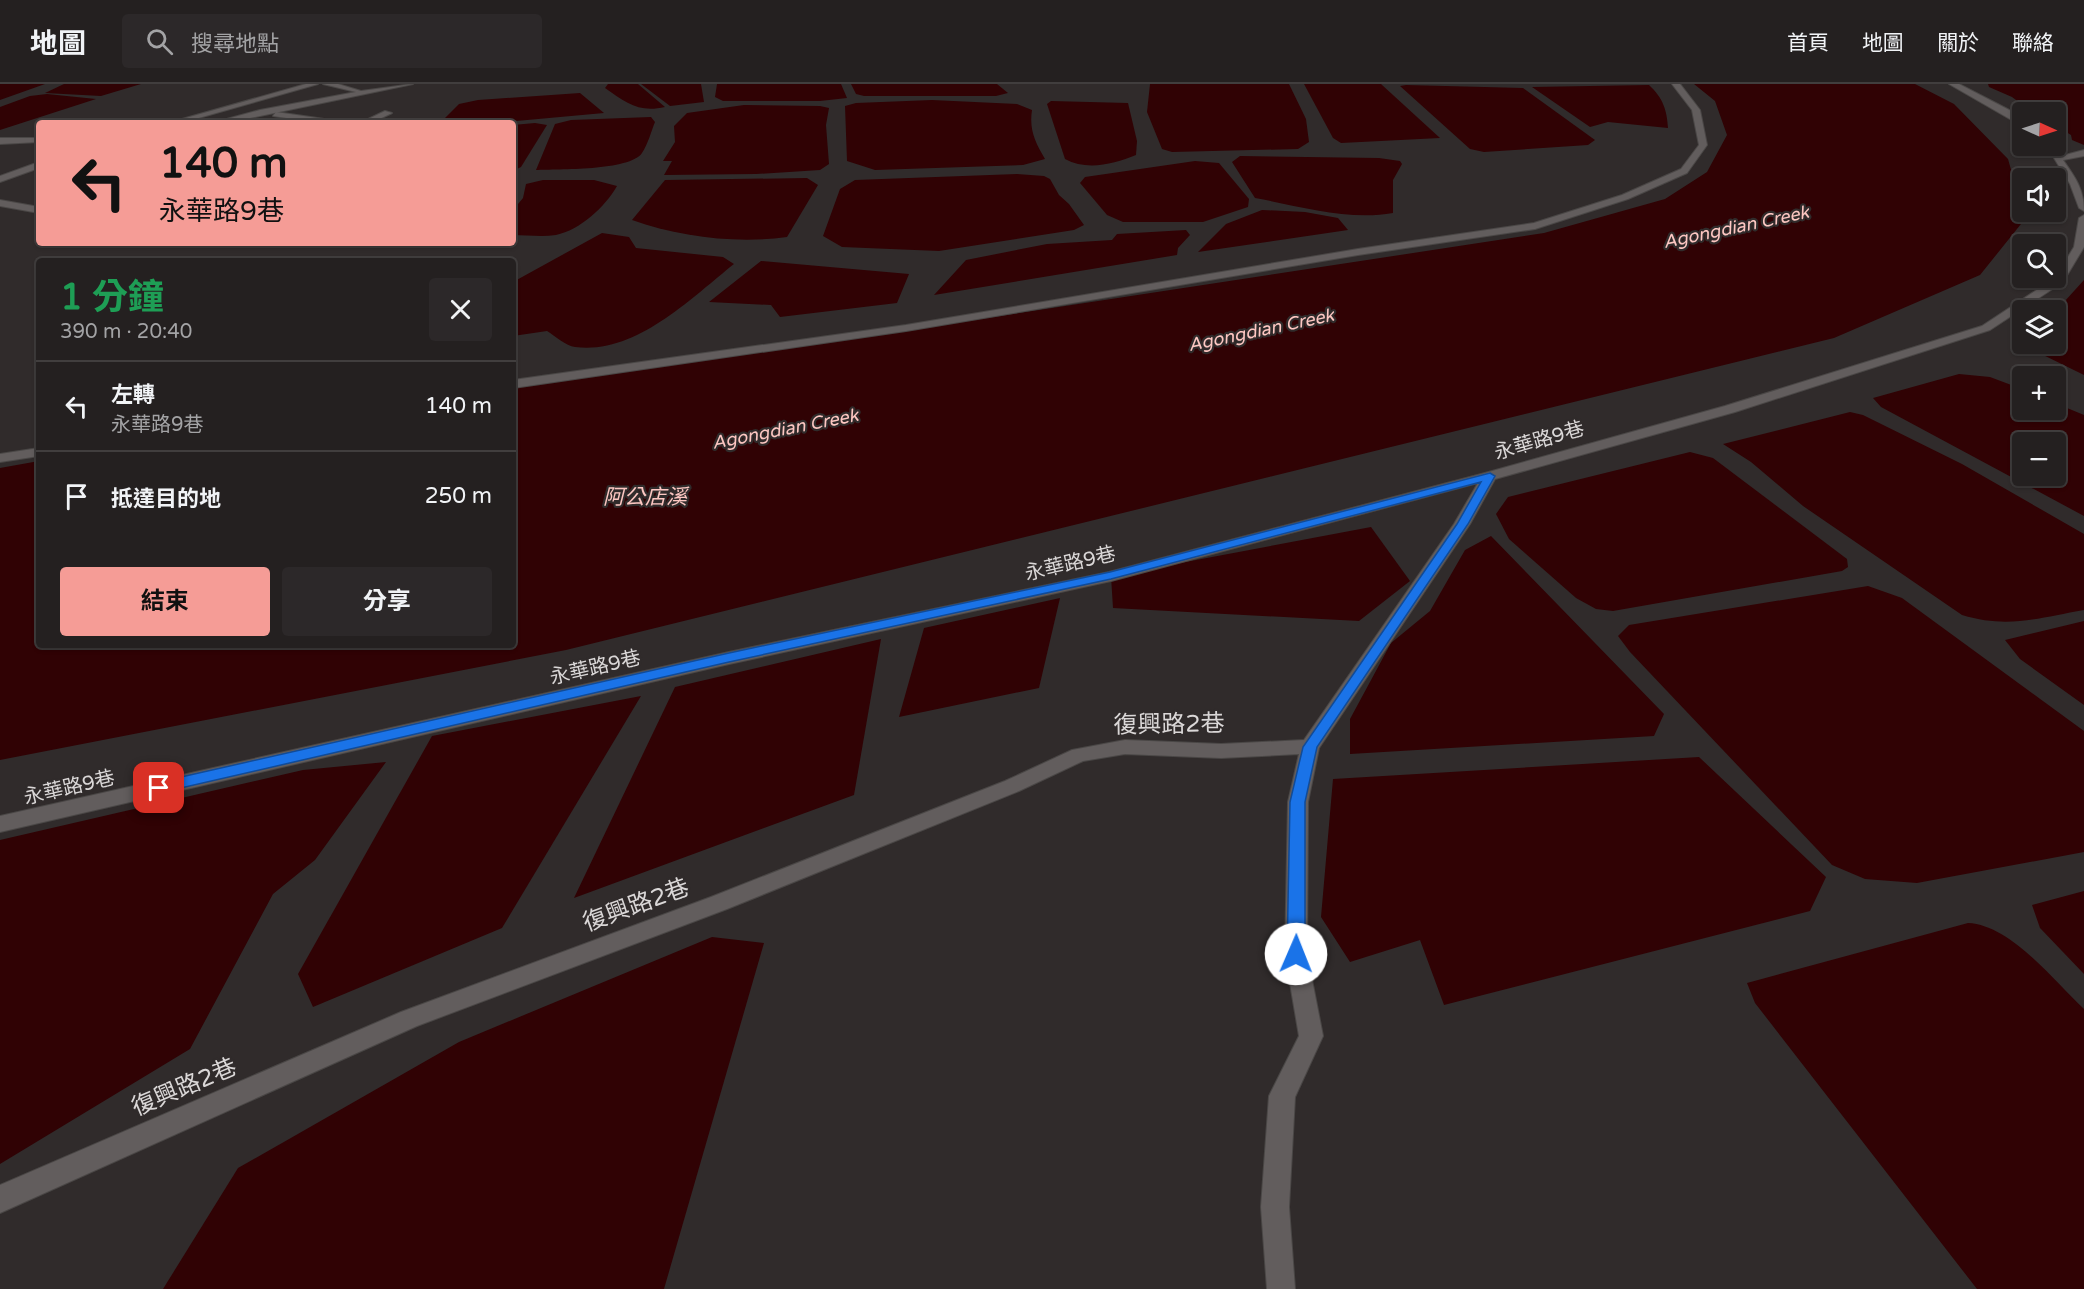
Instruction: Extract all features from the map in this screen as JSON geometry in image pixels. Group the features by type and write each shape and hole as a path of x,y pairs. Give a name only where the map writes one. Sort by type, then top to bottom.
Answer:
{"street":[{"path":"183,120 314,84"},
{"path":"327,84 369,92"},
{"path":"228,120 409,84"},
{"path":"516,384 906,328 1358,252 1535,226 1625,197 1684,171 1703,145 1696,110 1676,84"},
{"path":"1953,84 2012,115"},
{"path":"260,112 317,120"},
{"path":"372,120 388,114"},
{"path":"0,141 36,140"},
{"path":"2084,153 2055,155 2075,184 2084,208"},
{"path":"0,178 36,166"},
{"path":"0,172 36,170"},
{"path":"0,203 36,209"},
{"name":"永華路9巷","path":"0,824 729,658 1111,576 1490,476 1730,409 1986,328 2059,280 2079,247 2084,218"},
{"path":"0,458 36,452"},
{"path":"1281,1289 1275,1207 1282,1096 1311,1036 1296,954 1298,802 1310,747 1462,524 1490,476"},
{"name":"復興路2巷","path":"0,1199 67,1167 409,1019 719,903 1012,786 1079,755 1125,747 1221,751 1310,747"}],"water":[{"path":"0,84 45,84 0,100"},
{"path":"64,84 141,84 101,96 45,93"},
{"path":"608,84 638,84 665,107 640,108 605,88"},
{"path":"641,84 701,84 704,102 670,106"},
{"path":"717,84 841,84 847,98 820,101 723,101 715,97"},
{"path":"851,84 997,84 1008,93 996,96 864,96 856,94"},
{"path":"1150,84 1289,84 1306,119 1309,142 1298,149 1172,152 1162,149 1147,112"},
{"path":"1304,84 1381,84 1440,138 1341,143 1333,138"},
{"name":"阿公店溪","path":"1694,84 1915,84 1954,104 2008,159 2012,173 2012,222 2023,222 1980,275 1834,338 566,650 0,760 0,468 36,462 36,648 516,648 516,387 707,355 948,324 1544,233 1665,199 1707,172 1727,135 1715,101"},
{"path":"1988,84 2084,84 2084,145 2072,140 2071,135 2066,132 2066,102 2019,102 1989,87"},
{"path":"1649,85 1663,105 1668,128 1608,122 1590,127 1532,87"},
{"path":"1400,86 1523,88 1595,140 1588,145 1484,152 1470,149"},
{"path":"580,93 604,113 516,121 443,120 459,104 478,100"},
{"path":"47,94 96,99 0,130 0,107 30,96"},
{"path":"932,100 1017,104 1032,110 1031,124 1034,136 1045,159 1023,165 875,170 847,161 845,106 856,103"},
{"path":"1051,101 1128,103 1137,141 1136,155 1100,165 1082,165 1065,159 1047,104"},
{"path":"744,105 829,108 826,125 829,164 820,170 756,174 664,175 672,161 663,161 675,142 674,126 687,113"},
{"path":"651,117 655,122 646,146 635,159 592,168 536,170 555,124 571,120"},
{"path":"535,123 547,125 521,167 516,170 516,125"},
{"path":"1240,156 1379,158 1400,161 1402,164 1393,180 1393,213 1341,214 1255,198 1232,162"},
{"path":"1195,161 1219,163 1249,199 1248,207 1203,222 1123,222 1107,215 1080,183 1085,177"},
{"path":"1017,174 1044,176 1050,179 1059,195 1069,204 1084,225 1074,230 939,251 842,247 823,236 840,189 855,180"},
{"path":"807,178 818,185 787,237 748,240 709,238 669,231 632,220 665,180"},
{"path":"543,180 594,180 617,186 599,209 574,228 556,235 516,235 516,206 523,198 526,184"},
{"path":"1262,210 1305,212 1338,218 1348,230 1198,252 1226,224"},
{"path":"1186,230 1190,235 1178,248 1177,255 934,295 966,260 1047,244 1112,240 1117,234"},
{"path":"602,233 629,237 636,248 723,257 734,264 660,322 619,342 597,347 575,347 564,343 547,331 516,336 516,280"},
{"path":"761,261 909,274 897,303 780,317 771,305 709,302"},
{"path":"2084,280 2084,375 2041,354 2066,354 2066,300"},
{"path":"1959,374 1990,377 2012,385 2012,420 2066,420 2066,408 2084,415 2084,516 2028,486 2066,486 2066,432 2012,432 2012,477 1881,407 1873,398"},
{"path":"1850,412 1863,415 1962,464 2084,534 2084,610 2009,622 1962,615 1803,506 1751,462 1723,444"},
{"path":"1690,452 1713,458 1847,559 1848,567 1842,571 1613,611 1596,609 1576,598 1509,539 1496,514 1508,497"},
{"path":"1371,527 1410,581 1359,621 1113,608 1111,576"},
{"path":"1491,536 1664,714 1654,736 1350,754 1350,719 1391,643 1430,611 1465,550"},
{"path":"1868,586 1902,598 2084,731 2084,852 1917,883 1865,879 1832,865 1630,652 1618,636 1629,625"},
{"path":"1060,598 1039,688 899,717 924,628"},
{"path":"2084,621 2084,705 2020,659 2005,640"},
{"path":"881,639 854,795 574,898 675,687"},
{"path":"641,696 502,928 313,1007 298,974 432,736"},
{"path":"1699,757 1826,877 1810,911 1444,1005 1420,940 1350,962 1321,917 1333,779"},
{"path":"386,762 315,860 273,894 190,1049 0,1164 0,840 303,770"},
{"path":"2084,891 2084,974 2040,928 2032,905"},
{"path":"1968,923 1984,926 2000,933 2016,944 2084,1009 2084,1289 1977,1289 1755,1003 1747,983"},
{"path":"712,937 764,943 664,1289 163,1289 238,1168 459,1042"}],"route":[{"path":"159,788 729,658 1111,576 1490,476 1462,524 1310,747 1298,802 1296,954"}],"water label":[{"name":"Agongdian Creek","path":"1736,227"},
{"name":"Agongdian Creek","path":"1261,330"},
{"name":"Agongdian Creek","path":"785,429"}]}
